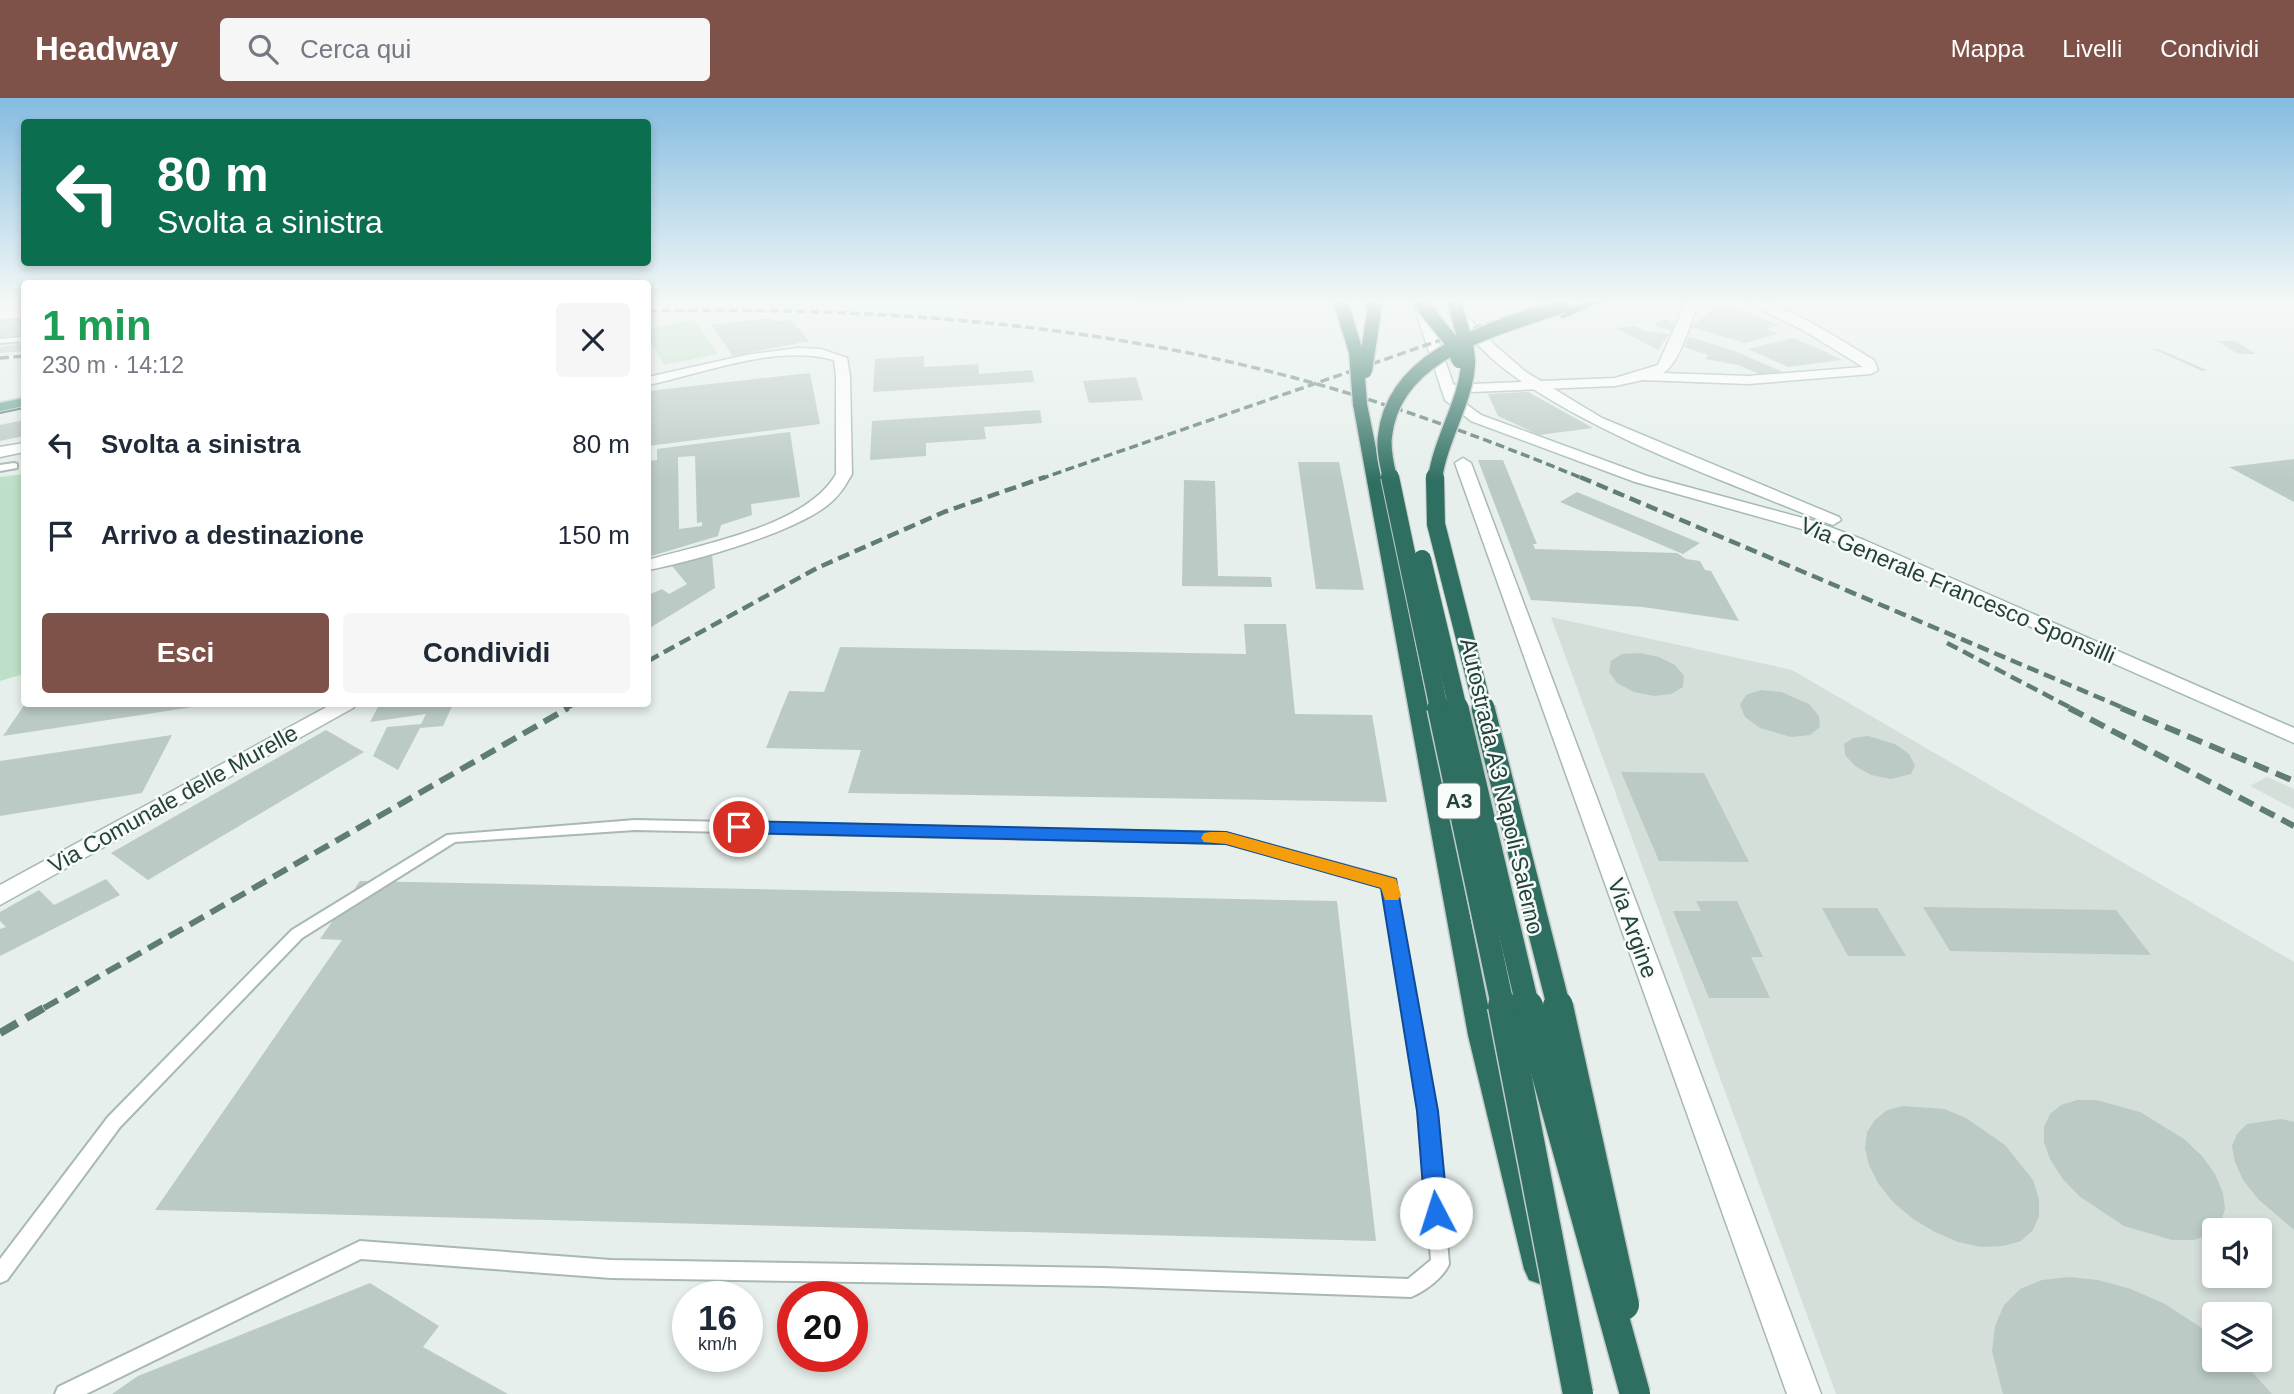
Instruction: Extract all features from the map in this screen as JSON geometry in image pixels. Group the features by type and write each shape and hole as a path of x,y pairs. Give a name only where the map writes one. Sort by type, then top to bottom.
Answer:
{"highway":[{"name":"A3","path":"1357,360 1360,404 1481,1035 1572,1394"},
{"name":"A3","path":"1360,404 1367,360"},
{"name":"Autostrada A3 Napoli-Salerno","path":"1436,360 1426,366 1399,393 1393,404 1385,435 1393,492 1509,1036 1578,1394"},
{"name":"Autostrada A3 Napoli-Salerno","path":"1452,360 1434,372 1411,400 1398,437 1406,493 1535,1037 1636,1394"},
{"path":"1455,360 1455,387"},
{"name":"A3","path":"1467,360 1455,387 1438,454 1434,483 1436,524 1567,1040 1643,1394"}],"main road":[{"path":"0,407 21,403"}],"street":[{"path":"651,380 751,360"},
{"path":"651,564 748,535 792,518 817,504 837,488 844,474 843,376 840,360"},
{"name":"Via Generale Francesco Sponsilli","path":"1443,360 1455,387 1452,400 1476,418 1641,479 1808,525 1858,544 2294,736"},
{"name":"Via Generale Francesco Sponsilli","path":"1505,360 1538,387 1634,439 1868,535 2294,721"},
{"path":"1455,387 1538,387 1615,382 1643,376 1662,368 1668,360"},
{"path":"1643,376 1748,380 1871,370 1869,363 1865,360"},
{"path":"0,452 21,448"},
{"name":"Via Argine","path":"1463,463 1804,1394"},
{"name":"Via Comunale delle Murelle","path":"0,896 341,707"}],"lane":[{"path":"0,468 14,466"},
{"path":"0,1274 114,1122 297,934 452,838 635,825 1226,838 1389,883 1428,1111 1440,1264 1411,1288 1103,1277 611,1269 360,1251 65,1394"}],"shaded area":[{"path":"1551,617 1792,670 2294,962 2294,1394 1836,1394"},
{"path":"2267,777 2294,789 2294,809 2250,786"}],"green space":[{"path":"661,360 686,360 664,365"},
{"path":"21,474 21,675 0,681 0,477"}],"building":[{"path":"875,360 924,360 924,367 978,364 979,374 1032,370 1034,382 873,392"},
{"path":"1713,360 1756,360 1788,374 1765,377 1739,365"},
{"path":"1774,360 1838,360 1788,367"},
{"path":"2179,360 2207,370 2202,371"},
{"path":"810,373 820,424 651,446 651,391"},
{"path":"1136,377 1143,400 1089,403 1083,381"},
{"path":"1528,392 1593,428 1539,435 1498,416 1488,394"},
{"path":"1040,410 1042,423 984,427 986,439 926,443 926,456 870,460 872,421"},
{"path":"21,421 21,437 0,441 0,425"},
{"path":"790,432 800,497 751,504 752,515 721,525 718,536 651,556 651,461 657,460 657,449","holes":["695,456 697,523 702,522 702,526 679,529 678,457"]},
{"path":"2294,459 2294,502 2229,467"},
{"path":"1478,460 1503,460 1537,544 1533,544 1535,549 1677,553 1686,559 1700,561 1705,570 1711,571 1739,621 1643,607 1531,600"},
{"path":"1298,462 1339,462 1364,590 1316,589"},
{"path":"1184,480 1215,481 1218,576 1271,577 1272,587 1182,586"},
{"path":"1577,492 1700,543 1683,554 1560,502"},
{"path":"712,554 715,588 651,627 651,594 662,589 669,594 687,584 672,566"},
{"path":"1244,624 1286,624 1295,714 1372,715 1387,802 848,793 861,750 766,748 789,691 824,692 840,647 1246,654"},
{"path":"1640,653 1659,657 1675,665 1684,676 1683,687 1671,694 1654,696 1634,692 1617,683 1609,672 1611,661 1622,654"},
{"path":"1761,690 1781,692 1809,704 1819,716 1820,727 1810,735 1791,737 1760,728 1745,717 1740,705 1746,695"},
{"path":"23,707 193,707 3,736"},
{"path":"378,707 452,707 443,726 420,728 398,770 373,756 387,727 421,724 426,714 370,722"},
{"path":"326,730 364,752 148,880 111,853"},
{"path":"172,735 142,793 0,816 0,761"},
{"path":"1868,736 1895,744 1909,754 1915,765 1911,774 1891,779 1871,775 1855,766 1845,755 1844,744 1853,738"},
{"path":"1621,772 1704,773 1749,862 1659,861"},
{"path":"106,879 120,895 0,956 0,929 6,927 0,921 0,912 39,890 54,905"},
{"path":"360,881 1337,901 1376,1241 155,1210 342,940 320,939"},
{"path":"1696,901 1737,901 1763,957 1751,957 1770,998 1709,998 1673,911 1701,911"},
{"path":"1923,907 2116,910 2151,955 1950,951"},
{"path":"1822,908 1877,908 1906,956 1848,956"},
{"path":"2077,1100 2096,1100 2140,1112 2184,1139 2202,1156 2215,1174 2223,1193 2225,1209 2222,1218 2202,1218 2202,1237 2194,1240 2172,1240 2124,1226 2079,1196 2062,1178 2050,1159 2044,1142 2044,1127 2050,1114 2061,1105"},
{"path":"1903,1106 1944,1109 1966,1118 2005,1145 2033,1180 2039,1199 2039,1216 2033,1230 2021,1241 2003,1246 1981,1247 1958,1242 1935,1232 1913,1219 1893,1202 1878,1183 1869,1165 1865,1148 1867,1132 1875,1120 1887,1110"},
{"path":"2281,1119 2294,1122 2294,1230 2258,1199 2243,1180 2232,1146 2237,1134 2247,1124"},
{"path":"2069,1277 2098,1280 2131,1289 2165,1304 2202,1328 2202,1372 2252,1372 2272,1394 2003,1394 1992,1351 1995,1326 2004,1305 2020,1289 2042,1280"},
{"path":"370,1283 439,1326 423,1347 508,1394 112,1394 138,1376"}],"tram line":[{"path":"0,413 21,409"}],"railway":[{"path":"1221,360 1315,384"},
{"path":"1315,384 1382,360"},
{"path":"1040,479 1315,384"},
{"path":"1315,384 1468,433 1584,479"},
{"path":"651,659 817,568 944,512 1045,477"},
{"path":"1580,477 2126,709"},
{"path":"1947,643 2073,709"},
{"path":"565,709 569,707"},
{"path":"44,1008 568,708"},
{"path":"2069,708 2294,826"},
{"path":"2121,708 2294,781"},
{"path":"0,1033 47,1006"}],"slow traffic":[{"path":"1210,838 1226,838 1389,883 1391,895"}],"route":[{"path":"739,827 1226,838 1389,883 1428,1111 1436,1213"}]}
